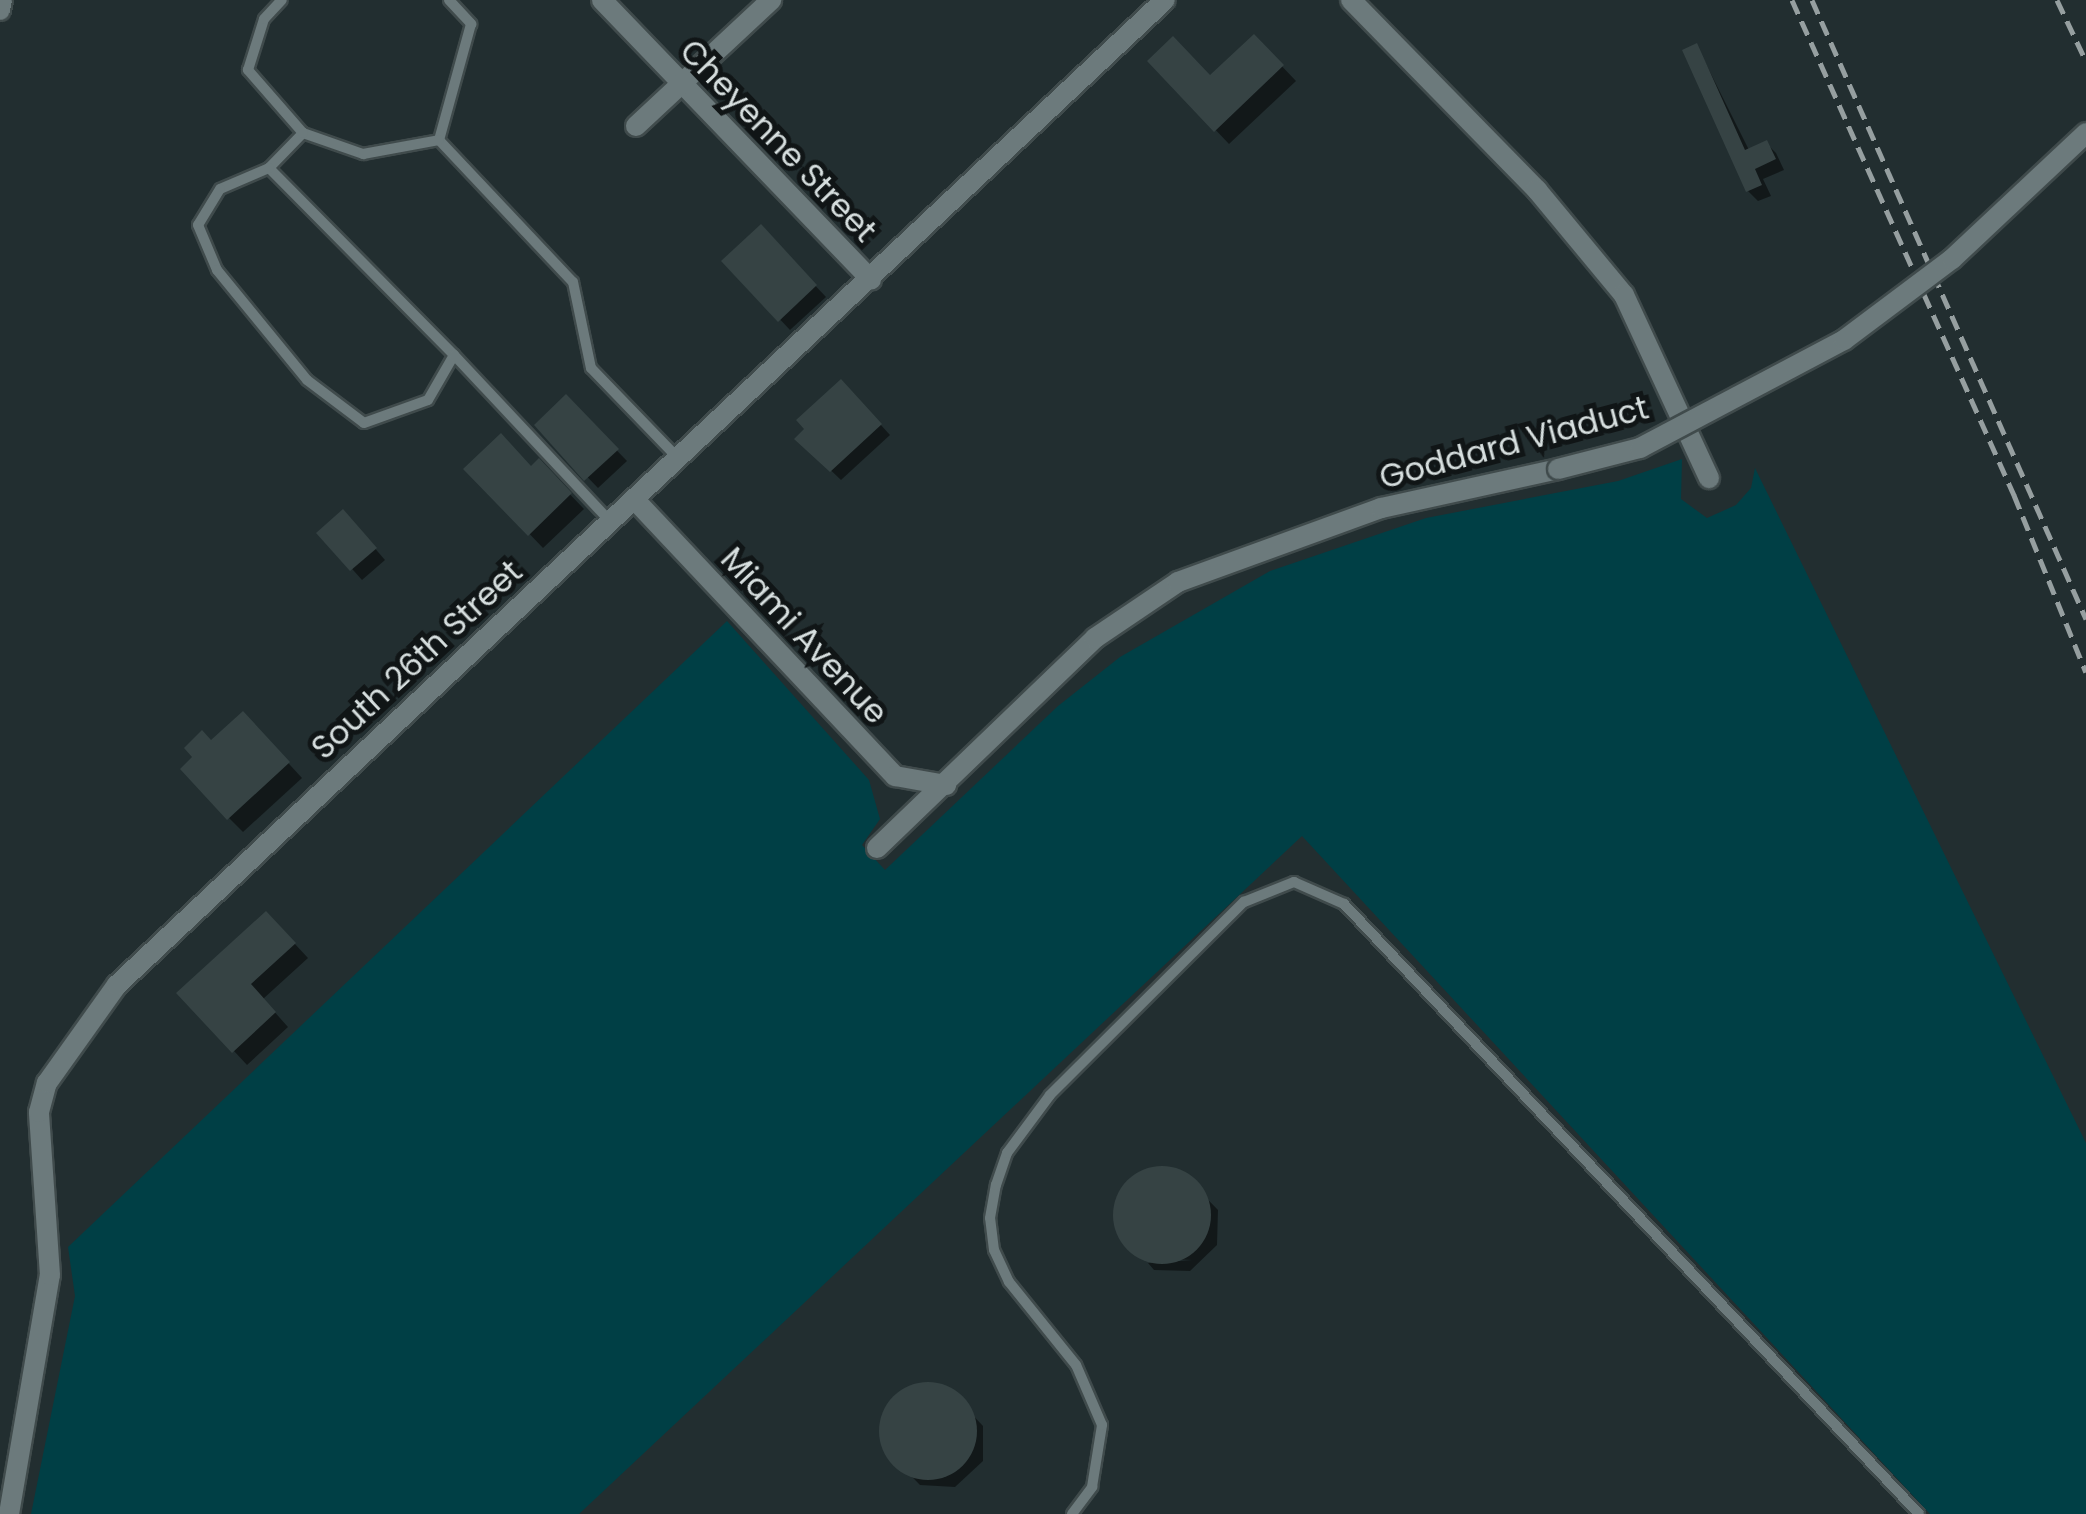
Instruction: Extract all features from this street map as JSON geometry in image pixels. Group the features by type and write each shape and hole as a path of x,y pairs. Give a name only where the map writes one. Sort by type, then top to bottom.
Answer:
{"street":[{"path":"0,10 2,0"},
{"name":"Cheyenne Street","path":"602,0 679,85 870,280"},
{"path":"636,126 771,0"},
{"name":"South 26th Street","path":"9,1514 50,1276 38,1137 47,1083 117,985 1165,0"},
{"path":"1351,0 1537,190 1624,294 1708,478"},
{"name":"Goddard Viaduct","path":"877,848 1095,638 1178,582 1381,508 1640,448 1844,340 1952,259 2086,133"},
{"name":"Miami Avenue","path":"634,499 895,776 946,785"}],"lane":[{"path":"282,0 264,19 248,70 304,133 363,154 439,140"},
{"path":"439,140 471,24 449,0"},
{"path":"304,133 269,168 220,189 198,225 217,270 306,380 364,423 428,400 454,355"},
{"path":"439,140 574,282 591,368 678,458"},
{"path":"269,168 454,355 610,521"},
{"path":"1072,1514 1092,1487 1102,1425 1076,1365 1009,1282 994,1250 996,1185 1007,1154 1050,1094 1234,910 1261,891 1294,882 1344,904 1918,1514"}],"shaded area":[{"path":"1682,459 1681,499 1707,518 1736,505 1751,488 1755,468 2086,1143 2086,1514 1930,1514 1302,836 579,1514 31,1514 75,1296 68,1247 727,621 869,780 880,819 862,845 885,870 1058,706 1120,657 1270,571 1426,518 1618,481"}],"building":[{"path":"1254,34 1284,65 1214,132 1147,61 1173,36 1210,75"},
{"path":"1697,43 1745,150 1767,140 1776,159 1755,169 1762,185 1746,192 1682,50"},
{"path":"761,224 817,285 778,322 721,261"},
{"path":"841,379 882,424 830,472 794,439 804,429 796,420"},
{"path":"566,394 619,449 584,481 534,425"},
{"path":"501,433 531,466 539,458 572,493 528,536 463,469"},
{"path":"343,509 377,548 350,571 316,533"},
{"path":"243,711 290,762 227,820 180,769 192,757 184,748 202,730 211,740"},
{"path":"266,911 296,943 251,984 276,1012 232,1053 176,993"},
{"path":"1162,1166 1181,1170 1197,1180 1207,1196 1211,1215 1207,1234 1197,1250 1181,1260 1162,1264 1143,1260 1127,1250 1117,1234 1113,1215 1117,1196 1127,1180 1143,1170"},
{"path":"928,1382 947,1386 963,1396 973,1412 977,1431 973,1450 963,1466 947,1476 928,1480 909,1476 893,1466 883,1450 879,1431 883,1412 893,1396 909,1386"}],"railway":[{"path":"1792,0 2014,495 2086,672"},
{"path":"1812,0 2086,619"},
{"path":"2057,0 2086,61"}]}
